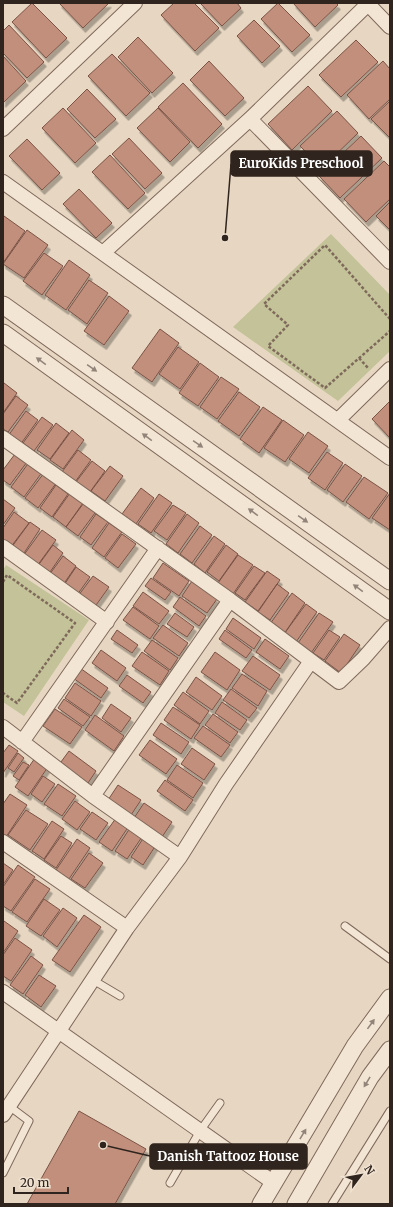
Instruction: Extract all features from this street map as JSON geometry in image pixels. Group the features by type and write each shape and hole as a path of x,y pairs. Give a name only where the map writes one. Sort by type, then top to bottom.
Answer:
{"street":[{"path":"3,129 135,3"},
{"path":"103,253 250,119 368,4 390,27"},
{"path":"250,119 390,262"},
{"path":"3,182 390,458"},
{"path":"3,305 388,575"},
{"path":"3,333 390,611"},
{"path":"338,420 390,369"},
{"path":"3,438 230,600 339,682 363,659 390,628"},
{"path":"3,547 107,622"},
{"path":"22,742 158,548"},
{"path":"93,796 230,600"},
{"path":"6,1110 127,928 180,857 226,784 311,662"},
{"path":"3,727 93,796 180,857"},
{"path":"3,842 127,928"},
{"path":"3,992 274,1183"},
{"path":"262,1204 355,1046 390,998"},
{"path":"296,1204 370,1077 390,1050"}],"lane":[{"path":"345,926 390,959"},
{"path":"93,980 120,996"},
{"path":"170,1183 200,1131 220,1103"},
{"path":"3,1172 29,1121 6,1110"},
{"path":"332,1204 390,1111"}],"path":[{"path":"390,319 325,245 264,304 288,325 268,346 325,388 390,331"},
{"path":"3,582 7,575 75,623 16,703 3,693"}],"green space":[{"path":"331,234 390,295 390,351 338,401 233,327"},
{"path":"6,565 89,620 24,716 3,702 3,570"}],"building":[{"path":"32,3 67,38 46,58 12,22"},
{"path":"59,3 109,3 83,28"},
{"path":"174,3 194,3 219,28 195,51 161,15"},
{"path":"200,3 237,3 241,8 222,26"},
{"path":"278,3 310,35 292,52 261,19"},
{"path":"293,3 336,3 338,5 315,27"},
{"path":"254,20 280,46 262,63 237,36"},
{"path":"9,25 44,62 27,78 3,53 3,31"},
{"path":"138,37 173,73 152,93 118,57"},
{"path":"356,40 378,62 341,97 319,75"},
{"path":"112,54 150,93 126,116 88,76"},
{"path":"3,56 26,81 3,103"},
{"path":"209,61 244,98 225,116 190,80"},
{"path":"383,61 390,69 390,99 369,119 347,95"},
{"path":"183,83 222,124 198,148 158,107"},
{"path":"308,86 332,111 292,150 268,124"},
{"path":"87,89 116,119 95,138 67,109"},
{"path":"390,101 390,138 371,119"},
{"path":"63,108 96,143 75,163 42,128"},
{"path":"158,108 190,142 170,162 137,128"},
{"path":"337,111 358,133 322,168 300,146"},
{"path":"361,136 382,158 340,198 319,176"},
{"path":"129,138 162,173 145,189 112,154"},
{"path":"27,139 60,173 42,190 9,156"},
{"path":"110,155 145,193 128,209 92,172"},
{"path":"384,161 390,167 390,199 366,222 344,199"},
{"path":"79,189 112,223 96,238 63,204"},
{"path":"390,202 390,230 376,216"},
{"path":"4,216 25,231 3,263 3,218"},
{"path":"27,230 48,245 24,278 3,264"},
{"path":"44,253 63,266 42,295 23,281"},
{"path":"69,260 90,275 66,310 45,295"},
{"path":"89,280 108,293 87,324 68,310"},
{"path":"109,296 129,311 104,345 84,331"},
{"path":"160,329 179,343 152,382 132,368"},
{"path":"178,347 199,362 180,389 159,374"},
{"path":"200,363 219,377 198,406 179,393"},
{"path":"221,377 239,389 217,419 200,407"},
{"path":"4,383 17,393 3,413 3,384"},
{"path":"239,392 260,407 239,436 218,421"},
{"path":"16,396 28,405 8,432 3,429 3,414"},
{"path":"390,401 390,438 372,419"},
{"path":"263,407 282,420 259,453 240,439"},
{"path":"26,411 38,420 20,445 8,436"},
{"path":"42,417 53,425 34,451 23,443"},
{"path":"283,420 304,435 285,462 264,448"},
{"path":"56,423 69,433 50,459 37,450"},
{"path":"72,430 84,440 63,469 50,460"},
{"path":"308,432 328,446 309,473 289,459"},
{"path":"78,450 91,460 75,482 62,472"},
{"path":"327,452 343,463 325,490 308,478"},
{"path":"15,454 27,462 10,485 3,480 3,470"},
{"path":"30,461 43,471 24,497 11,487"},
{"path":"92,461 105,471 90,492 76,482"},
{"path":"345,464 362,476 343,502 327,490"},
{"path":"110,466 123,476 105,501 91,491"},
{"path":"44,473 57,482 38,508 25,498"},
{"path":"364,477 388,493 369,519 346,502"},
{"path":"56,485 68,494 52,517 40,508"},
{"path":"141,488 154,498 136,524 122,514"},
{"path":"70,493 83,503 66,527 53,517"},
{"path":"390,493 390,530 372,518"},
{"path":"159,494 172,503 151,533 138,524"},
{"path":"3,499 15,508 3,525"},
{"path":"86,500 98,509 78,536 66,527"},
{"path":"173,505 186,513 167,540 154,531"},
{"path":"14,512 29,523 10,548 3,542 3,528"},
{"path":"96,514 108,522 91,545 80,537"},
{"path":"187,514 199,523 178,553 166,544"},
{"path":"30,522 40,529 22,556 11,548"},
{"path":"109,523 122,532 104,557 92,548"},
{"path":"200,526 212,535 192,563 180,554"},
{"path":"42,530 56,540 37,566 23,556"},
{"path":"122,534 136,544 118,568 105,558"},
{"path":"214,536 225,544 205,573 194,564"},
{"path":"53,545 63,553 48,575 37,567"},
{"path":"226,545 238,554 219,581 207,572"},
{"path":"238,555 253,565 233,594 218,583"},
{"path":"63,556 76,566 63,585 49,575"},
{"path":"163,563 189,581 179,596 153,578"},
{"path":"254,566 265,573 245,600 235,593"},
{"path":"76,567 90,577 77,595 64,585"},
{"path":"267,571 280,580 258,611 245,602"},
{"path":"93,576 109,587 94,608 78,596"},
{"path":"151,578 171,592 165,600 145,586"},
{"path":"192,581 217,599 207,613 182,596"},
{"path":"277,584 289,593 270,620 258,612"},
{"path":"143,592 169,611 159,624 133,606"},
{"path":"292,593 305,603 284,634 270,624"},
{"path":"180,597 206,616 199,626 173,607"},
{"path":"306,604 317,612 296,642 284,634"},
{"path":"133,607 159,626 150,639 123,620"},
{"path":"175,613 194,627 187,637 167,624"},
{"path":"319,613 333,622 311,653 298,643"},
{"path":"233,618 261,638 254,649 226,629"},
{"path":"163,625 188,643 179,656 153,638"},
{"path":"117,630 138,645 132,653 111,639"},
{"path":"225,630 252,650 246,658 219,639"},
{"path":"329,630 340,637 324,660 313,653"},
{"path":"344,634 360,645 341,673 325,661"},
{"path":"265,639 289,656 280,669 256,652"},
{"path":"152,640 178,658 170,670 144,651"},
{"path":"101,650 126,668 117,681 92,663"},
{"path":"142,652 169,671 160,685 132,666"},
{"path":"215,652 240,670 227,690 201,672"},
{"path":"253,656 280,675 270,690 242,671"},
{"path":"80,668 108,688 101,698 73,678"},
{"path":"242,674 267,691 258,706 232,688"},
{"path":"127,675 151,692 143,703 119,686"},
{"path":"196,677 222,696 212,710 186,692"},
{"path":"75,683 101,701 91,716 65,698"},
{"path":"231,689 257,708 249,718 223,700"},
{"path":"183,692 209,711 200,724 174,705"},
{"path":"64,699 90,717 83,726 58,708"},
{"path":"222,702 247,720 240,730 215,713"},
{"path":"111,704 131,718 121,732 102,718"},
{"path":"173,707 200,725 191,739 164,720"},
{"path":"55,709 82,727 70,744 43,726"},
{"path":"213,714 238,732 230,743 205,725"},
{"path":"95,715 124,736 114,751 85,730"},
{"path":"161,723 189,742 181,754 153,735"},
{"path":"203,726 230,745 221,757 194,738"},
{"path":"150,740 177,759 166,774 139,755"},
{"path":"9,745 18,751 3,773 3,753"},
{"path":"192,748 215,764 204,780 181,764"},
{"path":"69,751 96,771 86,786 58,766"},
{"path":"18,753 24,758 14,772 8,768"},
{"path":"35,758 48,767 28,796 15,787"},
{"path":"23,762 29,765 19,780 13,776"},
{"path":"177,765 203,783 193,798 167,780"},
{"path":"43,776 55,784 42,802 31,794"},
{"path":"165,780 193,800 185,811 157,791"},
{"path":"58,784 76,796 62,816 44,804"},
{"path":"118,785 141,800 131,815 108,800"},
{"path":"10,794 27,805 6,837 3,834 3,804"},
{"path":"75,801 90,812 77,830 62,819"},
{"path":"144,803 172,822 162,837 134,818"},
{"path":"26,810 48,824 30,850 8,835"},
{"path":"92,812 108,823 96,840 80,829"},
{"path":"116,818 129,826 112,851 99,842"},
{"path":"52,821 64,829 44,859 32,851"},
{"path":"130,828 142,837 127,859 115,851"},
{"path":"61,836 72,843 56,868 44,860"},
{"path":"144,837 156,845 143,865 131,857"},
{"path":"77,839 90,848 69,879 56,870"},
{"path":"89,853 103,863 85,888 71,879"},
{"path":"3,863 13,870 3,885"},
{"path":"18,865 35,877 11,911 3,906 3,887"},
{"path":"35,879 50,889 27,922 12,912"},
{"path":"44,899 60,910 41,936 26,926"},
{"path":"63,908 77,918 57,947 43,936"},
{"path":"84,915 101,927 70,972 52,960"},
{"path":"4,921 18,931 3,953 3,922"},
{"path":"15,938 32,950 11,981 3,976 3,955"},
{"path":"31,956 43,965 23,994 10,985"},
{"path":"39,975 56,986 41,1007 25,995"},
{"path":"79,1111 146,1149 115,1204 27,1204"}],"place":[{"name":"EuroKids Preschool","path":"225,238"},
{"name":"Danish Tattooz House","path":"103,1145"}]}
